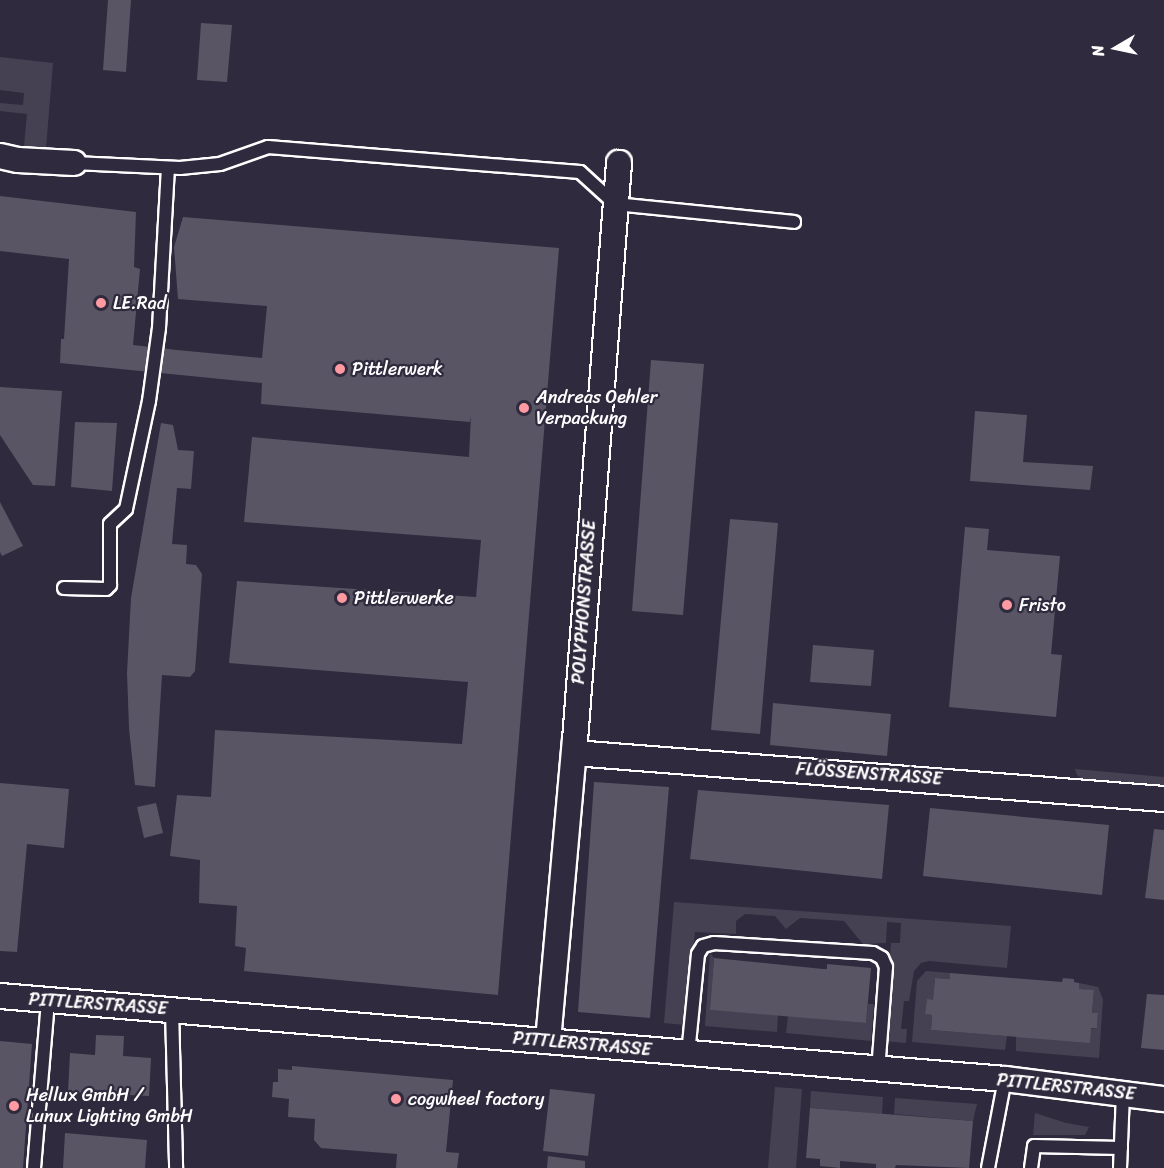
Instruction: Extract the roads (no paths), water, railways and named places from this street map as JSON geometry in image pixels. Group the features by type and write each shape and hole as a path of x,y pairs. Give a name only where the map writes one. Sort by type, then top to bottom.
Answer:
{"street":[{"path":"0,156 18,160 74,163"},
{"name":"POLYPHONSTRASSE","path":"548,1041 574,753 619,163"},
{"name":"FLÖSSENSTRASSE","path":"574,753 1164,799"},
{"name":"PITTLERSTRASSE","path":"0,996 548,1041 878,1071 1005,1079 1164,1098"}],"lane":[{"path":"74,163 168,168 220,164 268,147 580,172 615,204 794,222"},
{"path":"64,588 106,589 110,585 110,524 126,508 149,401 159,328 168,168"},
{"path":"688,1054 698,954 703,946 714,943 873,953 882,958 886,967 878,1071"},
{"path":"34,1168 48,1000"},
{"path":"172,1010 176,1168"},
{"path":"988,1168 1005,1079"},
{"path":"1120,1168 1124,1093"},
{"path":"1031,1168 1034,1146 1121,1148"}],"place":[{"name":"LE.Rad","path":"101,303"},
{"name":"Pittlerwerk","path":"340,369"},
{"name":"Andreas Oehler Verpackung","path":"524,408"},
{"name":"Pittlerwerke","path":"342,598"},
{"name":"Fristo","path":"1007,605"},
{"name":"cogwheel factory","path":"396,1099"},
{"name":"Hellux GmbH / Lunux Lighting GmbH","path":"14,1106"}]}
